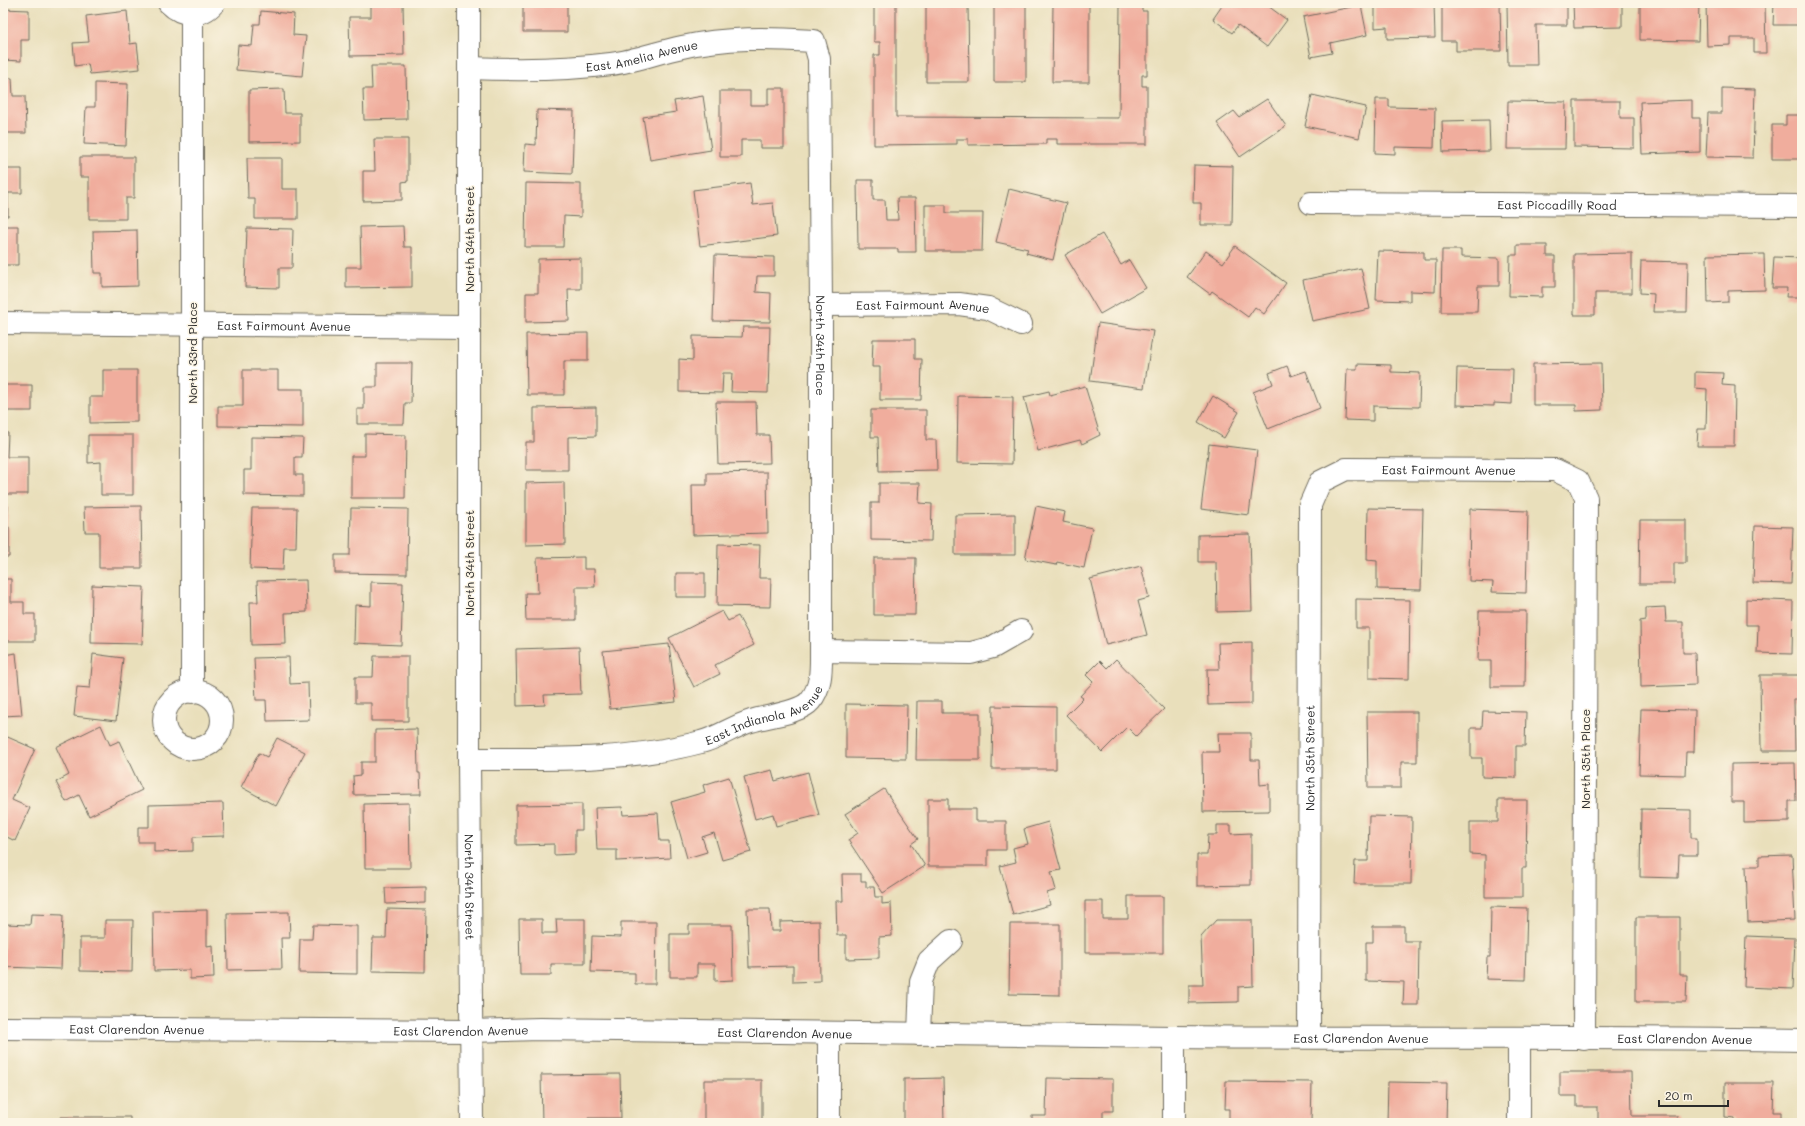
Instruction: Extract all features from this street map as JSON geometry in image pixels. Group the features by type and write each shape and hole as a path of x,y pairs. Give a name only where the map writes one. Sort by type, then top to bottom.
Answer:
{"street":[{"path":"169,3 174,9 183,13 192,14 202,12 214,3"},
{"name":"North 34th Street","path":"469,3 469,759 472,1123"},
{"name":"North 33rd Place","path":"192,14 192,692"},
{"name":"East Amelia Avenue","path":"469,68 551,69 612,64 682,46 728,39 781,38 814,41"},
{"name":"North 34th Place","path":"814,41 819,59 822,651"},
{"name":"East Piccadilly Road","path":"1311,203 1802,206"},
{"name":"East Fairmount Avenue","path":"821,305 959,304 988,308 1021,324"},
{"name":"East Fairmount Avenue","path":"3,323 468,327"},
{"name":"East Fairmount Avenue","path":"1320,482 1346,469 1555,470 1578,481"},
{"name":"North 35th Place","path":"1578,481 1586,498 1584,1039"},
{"name":"North 35th Street","path":"1309,1037 1310,505 1320,482"},
{"path":"822,651 970,653 993,647 1021,631"},
{"name":"East Indianola Avenue","path":"469,759 623,757 702,742 751,721 791,712 810,701 820,680 822,651"},
{"path":"919,1034 920,981 930,961 951,941"},
{"name":"East Clarendon Avenue","path":"3,1028 471,1031 540,1029 1174,1038 1438,1037 1519,1039 1802,1040"},
{"path":"829,1033 829,1123"},
{"path":"1174,1038 1174,1123"},
{"path":"1519,1039 1519,1123"}],"building":[{"path":"371,3 403,3 404,55 350,56 349,17 371,17"},
{"path":"567,3 567,32 523,32 523,4"},
{"path":"874,3 896,3 896,117 1119,118 1120,3 1142,3 1142,11 1147,11 1147,75 1142,75 1142,86 1147,86 1147,144 1057,144 1057,139 1046,139 1046,144 968,145 968,139 957,139 957,144 874,145 874,55 880,55 880,42 874,42"},
{"path":"926,3 968,3 969,82 926,82"},
{"path":"994,3 1026,3 1026,82 994,82"},
{"path":"1053,3 1089,3 1089,82 1052,82"},
{"path":"1224,3 1264,3 1287,20 1267,47 1238,25 1232,33 1213,19"},
{"path":"1375,3 1434,3 1435,38 1387,39 1387,27 1375,28"},
{"path":"1442,3 1500,3 1501,51 1456,51 1456,41 1442,41"},
{"path":"1507,3 1567,3 1567,25 1536,25 1537,65 1508,65"},
{"path":"1573,3 1622,3 1622,27 1574,28"},
{"path":"1640,3 1699,3 1698,41 1640,40"},
{"path":"1706,3 1765,3 1766,53 1754,53 1754,38 1731,38 1731,45 1707,46"},
{"path":"1774,3 1802,3 1802,25 1773,25"},
{"path":"1361,5 1367,35 1330,43 1332,53 1311,57 1303,17"},
{"path":"3,9 29,10 29,40 21,40 21,61 3,60"},
{"path":"127,11 130,44 137,43 140,69 90,74 88,64 75,66 73,43 89,42 86,16"},
{"path":"261,11 294,14 293,35 306,36 302,76 236,70 238,45 252,46 254,24 260,24"},
{"path":"371,66 406,66 407,119 364,120 363,89 372,89"},
{"path":"3,78 12,78 13,96 25,96 26,133 3,133"},
{"path":"95,83 128,84 126,146 84,144 86,107 95,107"},
{"path":"768,88 784,88 784,148 760,148 760,140 741,140 741,157 720,157 720,91 750,91 750,105 768,105"},
{"path":"1722,88 1755,89 1753,158 1706,157 1708,113 1722,113"},
{"path":"284,89 285,113 300,113 300,141 249,142 249,90"},
{"path":"1312,95 1366,107 1359,138 1305,126"},
{"path":"703,96 711,150 650,160 643,117 676,112 674,101"},
{"path":"1267,99 1286,126 1240,157 1217,123 1234,111 1239,117"},
{"path":"1376,99 1389,99 1389,107 1435,108 1434,148 1395,147 1395,154 1375,153"},
{"path":"1692,100 1692,118 1700,118 1700,152 1642,154 1640,102"},
{"path":"1508,101 1566,102 1565,149 1507,149"},
{"path":"1574,101 1620,101 1620,118 1634,118 1634,148 1574,147"},
{"path":"537,110 574,111 572,174 524,172 525,144 536,145"},
{"path":"1786,115 1802,115 1802,159 1772,159 1772,125 1786,125"},
{"path":"1489,120 1490,151 1443,152 1442,121"},
{"path":"374,139 408,139 408,181 402,182 402,200 363,201 363,171 375,171"},
{"path":"80,157 134,157 134,198 126,198 126,219 89,219 89,177 80,177"},
{"path":"247,158 282,158 282,189 298,189 298,219 255,219 255,199 248,199"},
{"path":"1194,165 1233,166 1232,225 1201,225 1201,203 1193,203"},
{"path":"3,169 22,169 22,193 8,193 8,216 3,216"},
{"path":"857,180 873,180 873,200 885,200 886,220 898,220 897,198 915,198 916,252 898,252 898,249 858,249"},
{"path":"526,183 581,184 581,217 564,216 563,247 525,247"},
{"path":"750,183 753,205 773,203 777,236 700,246 693,190"},
{"path":"1009,189 1066,203 1053,260 1026,253 1028,249 996,242"},
{"path":"925,205 946,205 946,213 983,213 982,251 925,251"},
{"path":"3,226 18,226 18,265 3,265"},
{"path":"403,226 404,247 412,247 412,287 346,288 346,267 361,267 360,227"},
{"path":"247,228 293,229 292,268 279,268 279,288 245,287"},
{"path":"137,230 138,286 102,287 102,273 94,273 93,231"},
{"path":"1102,234 1121,265 1129,260 1146,288 1100,314 1065,255"},
{"path":"1517,245 1547,245 1547,256 1555,256 1555,287 1542,287 1542,297 1509,296 1510,255 1517,255"},
{"path":"1235,246 1286,283 1264,314 1255,307 1248,317 1212,291 1210,294 1187,277 1206,251 1223,263"},
{"path":"1442,250 1461,250 1461,257 1499,258 1499,286 1478,286 1477,312 1441,312"},
{"path":"1378,251 1424,252 1424,260 1436,260 1435,292 1410,291 1410,301 1376,300"},
{"path":"1632,253 1632,293 1595,293 1595,315 1574,315 1574,254"},
{"path":"1764,254 1765,290 1728,291 1728,302 1708,303 1707,255"},
{"path":"715,255 774,257 774,276 757,276 756,292 771,293 770,322 713,321"},
{"path":"1774,257 1802,258 1802,297 1786,297 1787,288 1772,288"},
{"path":"581,258 581,289 568,289 569,321 526,322 526,293 538,293 538,259"},
{"path":"1641,261 1688,262 1687,312 1653,312 1654,294 1640,293"},
{"path":"1361,268 1370,309 1312,321 1303,280"},
{"path":"1098,323 1153,331 1144,388 1090,381"},
{"path":"743,327 770,327 768,393 731,392 732,373 723,373 722,393 679,392 679,359 693,360 693,336 742,337"},
{"path":"588,333 588,361 564,361 564,395 527,395 526,334"},
{"path":"873,339 915,339 915,359 922,359 921,400 880,400 880,367 872,367"},
{"path":"377,363 412,363 411,403 405,403 404,424 357,424 357,409 364,409 364,387 377,387"},
{"path":"1601,363 1602,410 1576,411 1576,405 1533,405 1533,364"},
{"path":"1357,364 1391,365 1391,372 1420,373 1419,407 1373,406 1373,421 1345,420 1347,369 1357,369"},
{"path":"1287,366 1291,376 1306,371 1320,408 1268,429 1253,392 1273,384 1269,373"},
{"path":"1457,368 1513,369 1512,404 1494,403 1494,406 1456,405"},
{"path":"103,370 137,370 137,422 90,423 90,397 103,397"},
{"path":"243,370 278,370 278,389 303,389 303,427 218,426 218,406 243,406"},
{"path":"1695,372 1723,373 1722,385 1735,386 1734,446 1697,446 1698,429 1706,429 1707,389 1695,388"},
{"path":"3,385 32,385 32,411 6,411 6,420 3,420"},
{"path":"1085,386 1100,435 1082,444 1080,440 1038,451 1024,397 1049,391 1050,395"},
{"path":"958,396 1013,397 1012,464 957,463"},
{"path":"1213,396 1239,412 1224,438 1198,422"},
{"path":"716,402 756,402 757,435 769,435 770,463 718,464"},
{"path":"596,407 596,436 568,437 568,470 526,470 526,442 534,442 534,408"},
{"path":"871,410 926,410 926,440 936,440 937,470 879,471 878,437 871,437"},
{"path":"3,432 8,433 7,457 28,457 28,494 3,494"},
{"path":"365,434 406,435 405,498 351,498 351,456 365,456"},
{"path":"88,435 133,435 133,495 101,495 101,462 88,463"},
{"path":"251,437 303,438 302,457 295,457 295,475 303,475 303,496 244,495 244,470 251,470"},
{"path":"1209,444 1257,450 1249,515 1201,509"},
{"path":"767,472 768,533 693,535 692,485 707,485 707,473"},
{"path":"564,482 565,544 526,545 526,483"},
{"path":"879,483 920,483 919,503 932,504 931,541 871,540 871,503 879,503"},
{"path":"3,506 8,506 7,527 9,527 9,557 3,557"},
{"path":"141,506 142,568 99,568 99,532 85,532 84,507"},
{"path":"1036,506 1065,512 1063,522 1092,528 1084,568 1057,562 1056,565 1025,559"},
{"path":"252,508 297,508 296,547 284,547 283,570 250,569"},
{"path":"351,508 408,509 407,574 335,573 335,555 350,555"},
{"path":"1368,508 1423,509 1421,590 1377,589 1377,561 1367,560"},
{"path":"1470,509 1528,511 1526,593 1492,592 1493,582 1469,581"},
{"path":"1015,514 1015,555 955,555 955,515"},
{"path":"1640,520 1686,520 1686,563 1674,563 1674,584 1639,584"},
{"path":"1755,526 1793,527 1791,584 1753,583"},
{"path":"1250,534 1252,611 1217,612 1216,562 1198,562 1198,535"},
{"path":"718,544 760,545 759,578 771,578 770,607 717,606"},
{"path":"584,557 584,569 594,569 595,587 576,587 576,620 526,620 525,593 538,593 537,558"},
{"path":"874,558 916,558 915,615 874,615"},
{"path":"1141,566 1149,598 1138,601 1147,635 1106,645 1090,579"},
{"path":"676,573 705,573 705,597 676,597"},
{"path":"3,579 11,579 11,602 24,602 24,614 35,614 35,641 3,641"},
{"path":"306,580 307,612 285,613 286,644 251,645 250,602 258,602 257,581"},
{"path":"371,582 403,583 401,645 354,643 355,605 371,606"},
{"path":"92,585 144,587 142,644 91,643"},
{"path":"1356,599 1410,600 1409,679 1369,678 1369,628 1356,628"},
{"path":"1746,599 1793,601 1792,654 1757,653 1758,625 1746,625"},
{"path":"1665,607 1666,622 1683,622 1683,653 1695,653 1696,685 1641,687 1640,621 1646,620 1646,608"},
{"path":"722,611 728,621 738,616 754,645 715,665 720,674 694,687 669,638"},
{"path":"1479,611 1526,611 1525,687 1491,687 1491,661 1478,661"},
{"path":"1252,642 1252,704 1208,705 1207,669 1219,669 1218,643"},
{"path":"669,644 676,702 610,709 603,651"},
{"path":"579,647 581,694 544,695 545,705 517,706 516,649"},
{"path":"16,653 22,715 3,716 3,655"},
{"path":"93,654 123,658 116,721 74,716 77,687 90,688"},
{"path":"374,656 408,656 408,721 371,721 371,703 355,703 355,677 373,677"},
{"path":"289,657 290,684 308,683 309,720 267,721 266,700 256,700 254,658"},
{"path":"1116,659 1164,709 1136,736 1127,727 1102,752 1066,715 1083,698 1080,696 1093,682 1086,675 1100,661 1107,668"},
{"path":"1760,675 1802,675 1802,700 1794,700 1795,751 1761,751"},
{"path":"917,701 942,701 942,713 980,713 980,760 916,760"},
{"path":"846,704 907,705 906,759 846,758"},
{"path":"993,706 1056,707 1056,769 992,769"},
{"path":"1641,709 1695,710 1694,752 1686,752 1685,775 1639,774"},
{"path":"1483,711 1526,712 1525,746 1516,746 1516,778 1482,777 1482,758 1471,758 1471,728 1482,728"},
{"path":"1367,712 1417,712 1417,762 1401,762 1401,788 1368,788"},
{"path":"101,725 110,745 119,741 142,790 89,816 79,795 66,802 56,782 69,775 56,747"},
{"path":"417,729 418,773 420,773 421,794 354,795 353,776 361,775 361,762 375,762 375,730"},
{"path":"1218,733 1251,733 1251,760 1259,760 1260,785 1269,784 1269,811 1203,812 1202,752 1219,752"},
{"path":"3,735 35,749 12,800 30,808 15,841 3,835"},
{"path":"277,738 305,752 276,806 241,787 259,753 267,757"},
{"path":"1795,763 1796,801 1789,801 1789,822 1744,823 1744,802 1731,802 1731,764"},
{"path":"772,770 775,781 808,772 819,815 776,826 773,814 755,819 744,777"},
{"path":"729,777 751,852 722,860 714,833 702,837 707,852 687,858 671,802 705,792 703,785"},
{"path":"884,789 918,839 911,844 925,866 883,893 848,840 858,833 845,814"},
{"path":"928,799 948,799 948,809 976,809 976,821 1006,821 1006,850 988,850 988,866 928,866"},
{"path":"1498,800 1527,800 1526,868 1522,868 1522,897 1485,897 1485,855 1470,854 1470,822 1498,822"},
{"path":"223,803 224,836 193,837 193,851 154,852 154,842 138,842 138,827 149,827 149,805"},
{"path":"409,803 410,868 365,868 364,804"},
{"path":"582,804 582,830 575,830 575,854 554,855 554,844 516,845 516,805"},
{"path":"622,807 623,815 658,813 660,841 669,841 670,858 617,861 617,850 597,850 595,808"},
{"path":"1641,809 1691,810 1691,838 1697,838 1697,855 1679,855 1678,878 1640,877"},
{"path":"1369,816 1412,817 1411,884 1354,884 1355,861 1368,861"},
{"path":"1048,822 1061,870 1051,872 1056,890 1047,893 1050,905 1013,915 1000,866 1016,862 1013,848 1028,844 1024,829"},
{"path":"1217,825 1231,825 1231,834 1251,833 1251,885 1197,886 1197,855 1207,855 1208,835 1217,835"},
{"path":"1792,855 1795,920 1748,922 1746,866 1759,866 1759,856"},
{"path":"842,874 861,874 861,881 866,881 866,887 874,887 875,897 882,897 882,904 891,903 892,936 879,937 879,958 846,959 846,935 837,935 836,901 843,901"},
{"path":"426,887 426,903 386,904 385,888"},
{"path":"1128,896 1163,896 1163,953 1085,953 1085,901 1103,901 1103,919 1128,919"},
{"path":"1491,907 1527,908 1525,980 1486,979 1487,957 1490,957"},
{"path":"387,909 426,910 425,972 372,971 373,938 386,938"},
{"path":"747,909 770,909 771,931 780,931 780,922 819,921 820,981 793,982 793,966 749,967"},
{"path":"207,910 207,946 213,945 214,978 190,979 190,970 154,971 153,911"},
{"path":"289,912 290,938 281,938 282,969 228,970 227,913"},
{"path":"31,914 63,915 61,969 3,967 5,924 30,925"},
{"path":"1636,917 1680,917 1680,975 1687,975 1686,1002 1636,1002"},
{"path":"519,919 542,919 542,933 557,933 556,919 585,919 585,964 551,964 551,975 520,975"},
{"path":"105,920 133,920 132,972 80,971 80,938 105,938"},
{"path":"1216,920 1252,920 1253,986 1238,987 1238,1002 1189,1003 1189,985 1203,985 1201,937"},
{"path":"621,922 656,922 655,984 635,984 635,973 591,972 592,936 621,937"},
{"path":"1010,924 1060,924 1060,995 1009,994"},
{"path":"313,925 357,926 357,974 299,973 300,939 312,939"},
{"path":"689,925 732,925 733,980 715,981 715,964 697,964 697,977 670,977 670,934 689,934"},
{"path":"1373,926 1404,926 1404,941 1419,941 1418,1005 1403,1005 1404,982 1366,981 1366,942 1373,942"},
{"path":"1746,936 1795,938 1793,989 1744,987"},
{"path":"1560,1072 1631,1072 1632,1116 1677,1116 1677,1123 1598,1123 1598,1107 1577,1107 1577,1096 1560,1096"},
{"path":"620,1074 621,1118 588,1118 588,1123 542,1123 541,1075"},
{"path":"943,1078 944,1123 904,1123 904,1079"},
{"path":"1047,1078 1113,1079 1113,1111 1103,1111 1103,1123 1032,1123 1032,1116 1046,1116"},
{"path":"704,1080 762,1080 762,1123 704,1123"},
{"path":"1226,1081 1312,1082 1311,1123 1229,1123 1229,1109 1225,1109"},
{"path":"1388,1082 1447,1083 1446,1123 1387,1123"},
{"path":"1725,1083 1774,1083 1773,1112 1781,1112 1781,1123 1735,1123 1735,1118 1725,1117"},
{"path":"60,1117 130,1117 130,1123 60,1123"}]}
